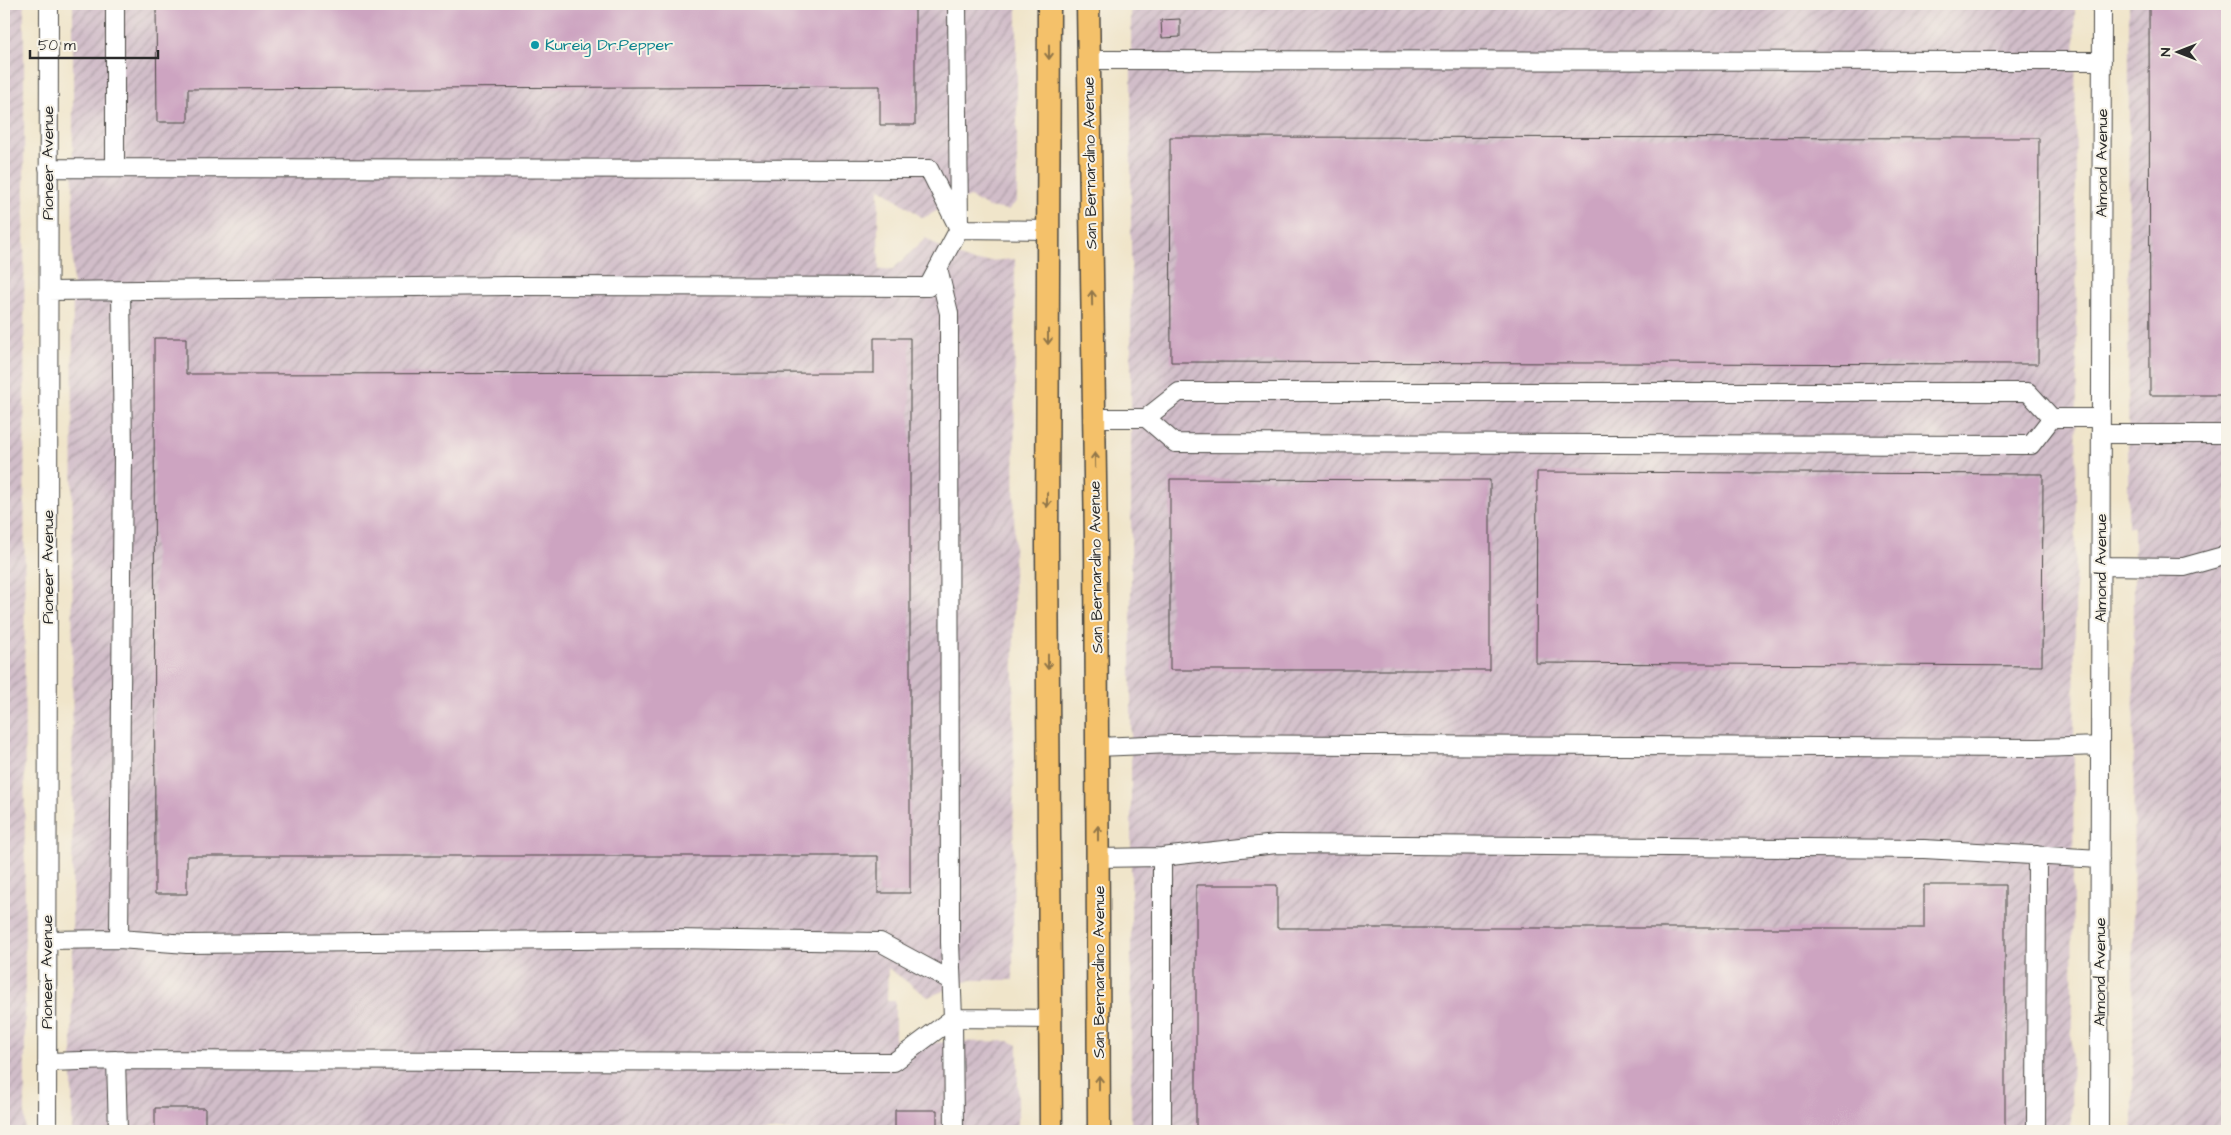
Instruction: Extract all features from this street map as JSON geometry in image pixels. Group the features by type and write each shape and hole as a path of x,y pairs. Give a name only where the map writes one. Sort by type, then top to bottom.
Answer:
{"main road":[{"path":"1049,4 1047,545 1052,1131"},
{"name":"San Bernardino Avenue","path":"1088,4 1098,747 1099,1131"}],"street":[{"name":"Pioneer Avenue","path":"47,1131 48,4"},
{"path":"115,4 116,168"},
{"path":"48,291 510,286 928,287 959,229 957,4"},
{"name":"Almond Avenue","path":"2099,1131 2102,4"},
{"path":"1089,60 2102,61"},
{"path":"48,168 929,169 959,229"},
{"path":"959,229 1048,230"},
{"path":"938,268 949,313 950,980 953,1018 954,1131"},
{"path":"120,940 123,455 122,290"},
{"path":"1094,418 1146,418 1179,392 2028,392 2052,418 2101,426 2227,434"},
{"path":"1146,418 1175,442 2031,445 2052,418"},
{"path":"2101,566 2184,567 2227,555"},
{"path":"1098,747 1172,744 2019,748 2100,746"},
{"path":"1098,858 1162,857 1276,844 1924,849 2100,859"},
{"path":"2036,1131 2037,855"},
{"path":"1162,857 1162,1131"},
{"path":"47,940 120,940 187,944 674,938 880,942 950,980"},
{"path":"47,1062 116,1060 894,1062 953,1018 1051,1019"},
{"path":"116,1060 118,1131"}],"shaded area":[{"path":"4,4 24,4 25,1131 4,1131"},
{"path":"73,4 1017,4 1017,201 1008,210 988,207 970,197 946,206 923,218 879,187 878,231 879,270 893,269 926,238 946,252 974,262 1015,259 1013,980 971,980 928,997 888,968 887,1001 895,1001 895,1043 1009,1041 1018,1045 1018,1131 72,1131"},
{"path":"1131,4 2075,4 2077,371 2071,1131 1131,1131"},
{"path":"2129,4 2227,4 2227,1131 2133,1131 2134,527 2128,527"}],"building":[{"name":"Kureig Dr.Pepper","path":"156,4 915,4 915,125 880,125 880,86 188,89 188,122 157,122"},
{"path":"2149,4 2227,4 2227,395 2150,395"},
{"path":"1180,19 1180,37 1162,38 1161,20"},
{"path":"1170,137 2039,138 2038,364 1171,362"},
{"path":"154,338 186,338 186,374 874,373 874,338 910,338 910,893 878,893 878,856 187,856 187,894 155,894"},
{"path":"1537,472 2043,474 2042,666 1536,663"},
{"path":"1170,479 1490,480 1490,670 1170,670"},
{"path":"1196,885 1277,885 1277,928 1924,928 1924,885 2005,885 2005,1131 1196,1131"},
{"path":"155,1108 205,1108 205,1131 155,1131"},
{"path":"895,1110 937,1110 937,1131 895,1131"}],"place":[{"name":"Kureig Dr.Pepper","path":"535,45"}]}
